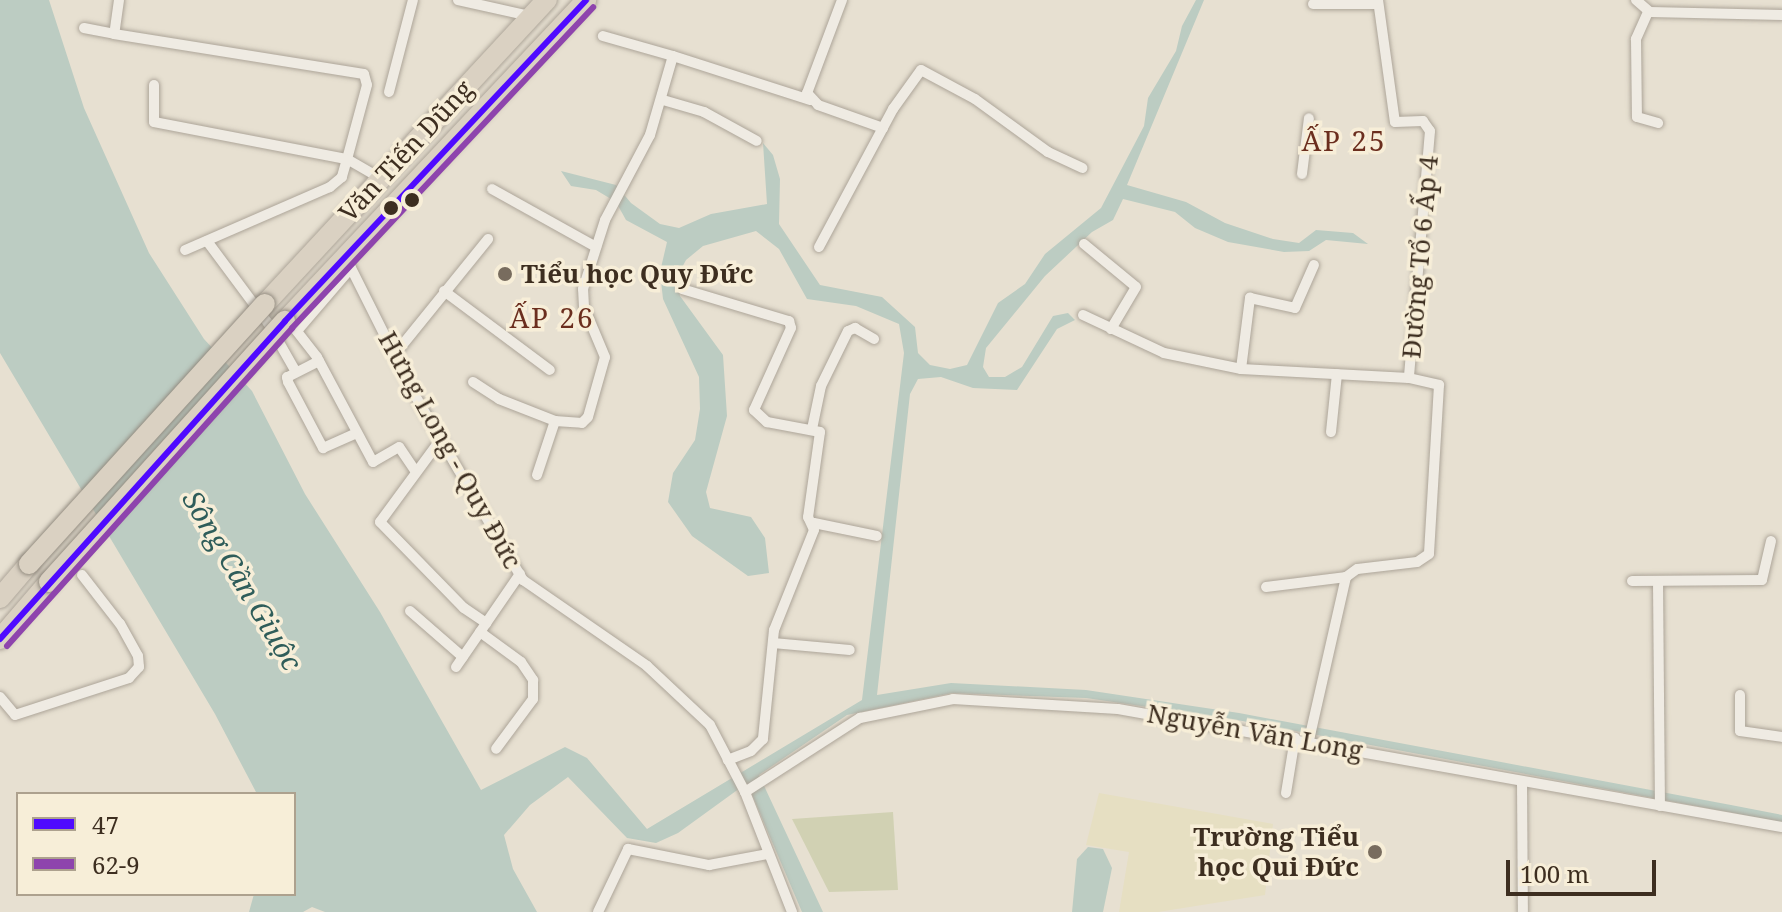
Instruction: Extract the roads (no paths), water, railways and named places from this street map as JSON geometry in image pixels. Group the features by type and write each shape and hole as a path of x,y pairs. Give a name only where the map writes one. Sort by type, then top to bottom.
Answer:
{"highway":[{"name":"Văn Tiến Dũng","path":"0,598 380,178 547,0"},
{"name":"Văn Tiến Dũng","path":"0,639 285,321 586,0"}],"street":[{"path":"114,34 119,0"},
{"path":"389,92 413,0"},
{"path":"458,0 530,17"},
{"path":"810,100 807,93 842,0"},
{"path":"1636,0 1648,12 1782,15"},
{"path":"1313,4 1378,2"},
{"name":"Đường Tổ 6 Ấp 4","path":"1346,577 1357,569 1417,562 1429,554 1440,390 1437,382 1409,378 1430,131 1423,121 1395,122 1378,2"},
{"path":"1648,12 1636,39 1637,117 1658,123"},
{"path":"84,28 364,74 367,85 347,159 336,183 185,250"},
{"path":"603,36 810,100 883,128"},
{"path":"473,382 499,399 555,421 582,423 588,417 604,367 603,342 584,307 583,289 611,208 663,100 673,56"},
{"path":"819,247 914,75 923,70 975,99 1048,152 1082,168"},
{"path":"154,85 154,122 347,159 380,178"},
{"path":"663,100 704,112 757,141"},
{"path":"1302,174 1309,118"},
{"path":"492,189 596,247"},
{"path":"395,354 488,239"},
{"path":"207,241 285,348 296,372"},
{"path":"1084,244 1136,285 1111,329"},
{"path":"1241,369 1250,298 1295,308 1314,265"},
{"name":"Hưng Long - Quy Đức","path":"319,361 297,331 351,268 441,439 520,574 535,591 647,666 688,700 710,725 744,791 792,912"},
{"path":"682,289 789,321 791,328 754,410 767,422 820,432 808,517 814,523 877,536"},
{"path":"444,291 550,370"},
{"path":"1083,315 1164,353 1241,369 1409,378"},
{"path":"812,429 821,386 848,331 855,328 874,339"},
{"path":"356,433 322,448 287,381 296,372 319,361 373,462 399,447 416,472"},
{"path":"1331,432 1337,374"},
{"path":"537,475 555,421"},
{"path":"441,439 380,522 521,662 533,680 533,699 496,749"},
{"path":"728,760 751,751 763,739 773,643 814,523"},
{"path":"1632,581 1763,580 1771,541"},
{"path":"456,667 520,574"},
{"path":"0,697 15,715 129,678 139,667 138,656 120,624 82,575"},
{"path":"1266,587 1346,577 1309,740"},
{"path":"1658,581 1660,806"},
{"path":"410,611 463,657"},
{"path":"773,643 850,650"},
{"path":"1740,695 1740,731 1782,737"},
{"name":"Nguyễn Văn Long","path":"744,791 860,718 953,699 1118,709 1309,740 1522,782 1782,827"},
{"path":"1286,793 1295,738"},
{"path":"1522,782 1523,912"},
{"path":"598,912 628,849 709,865 767,854"}],"water":[{"name":"Sông Cần Giuộc","path":"0,0 49,0 84,108 149,253 204,339 252,391 305,494 380,612 481,790 565,747 587,758 647,829 862,700 904,353 899,324 856,306 807,299 779,249 756,231 703,246 686,260 677,277 680,296 723,355 727,416 706,492 710,508 751,517 765,538 769,573 748,576 692,536 668,502 673,473 695,440 700,409 699,377 663,299 660,272 667,242 626,220 616,202 596,190 571,186 561,171 616,185 631,203 660,224 679,228 711,214 767,204 763,143 773,155 780,179 779,224 820,285 882,297 915,327 918,353 930,365 950,369 967,365 998,303 1025,284 1045,254 1101,208 1144,126 1148,98 1176,51 1182,26 1196,0 1204,0 1127,185 1186,202 1225,223 1273,239 1299,243 1316,230 1353,233 1368,244 1326,240 1309,251 1284,252 1228,242 1195,228 1175,212 1123,199 1113,220 1092,232 1045,276 986,348 983,367 989,377 1005,377 1022,367 1053,316 1068,313 1075,320 1057,329 1017,390 973,388 941,377 918,379 910,394 877,695 951,683 1086,690 1239,713 1731,805 1782,815 1782,822 1237,720 1086,698 952,693 847,715 759,775 823,912 802,912 747,783 678,833 656,843 627,838 568,777 530,805 504,835 513,869 537,912 325,912 312,907 303,912 249,912 253,896 296,896 296,792 256,792 215,714 0,353"},
{"path":"1088,847 1103,849 1112,868 1103,912 1072,912 1077,859"}],"place":[{"name":"Tiểu học Quy Đức","path":"505,274"},
{"name":"Trường Tiểu học Qui Đức","path":"1375,852"}],"district":[{"name":"ẤP 25","path":"1344,140"},
{"name":"ẤP 26","path":"552,317"}]}
